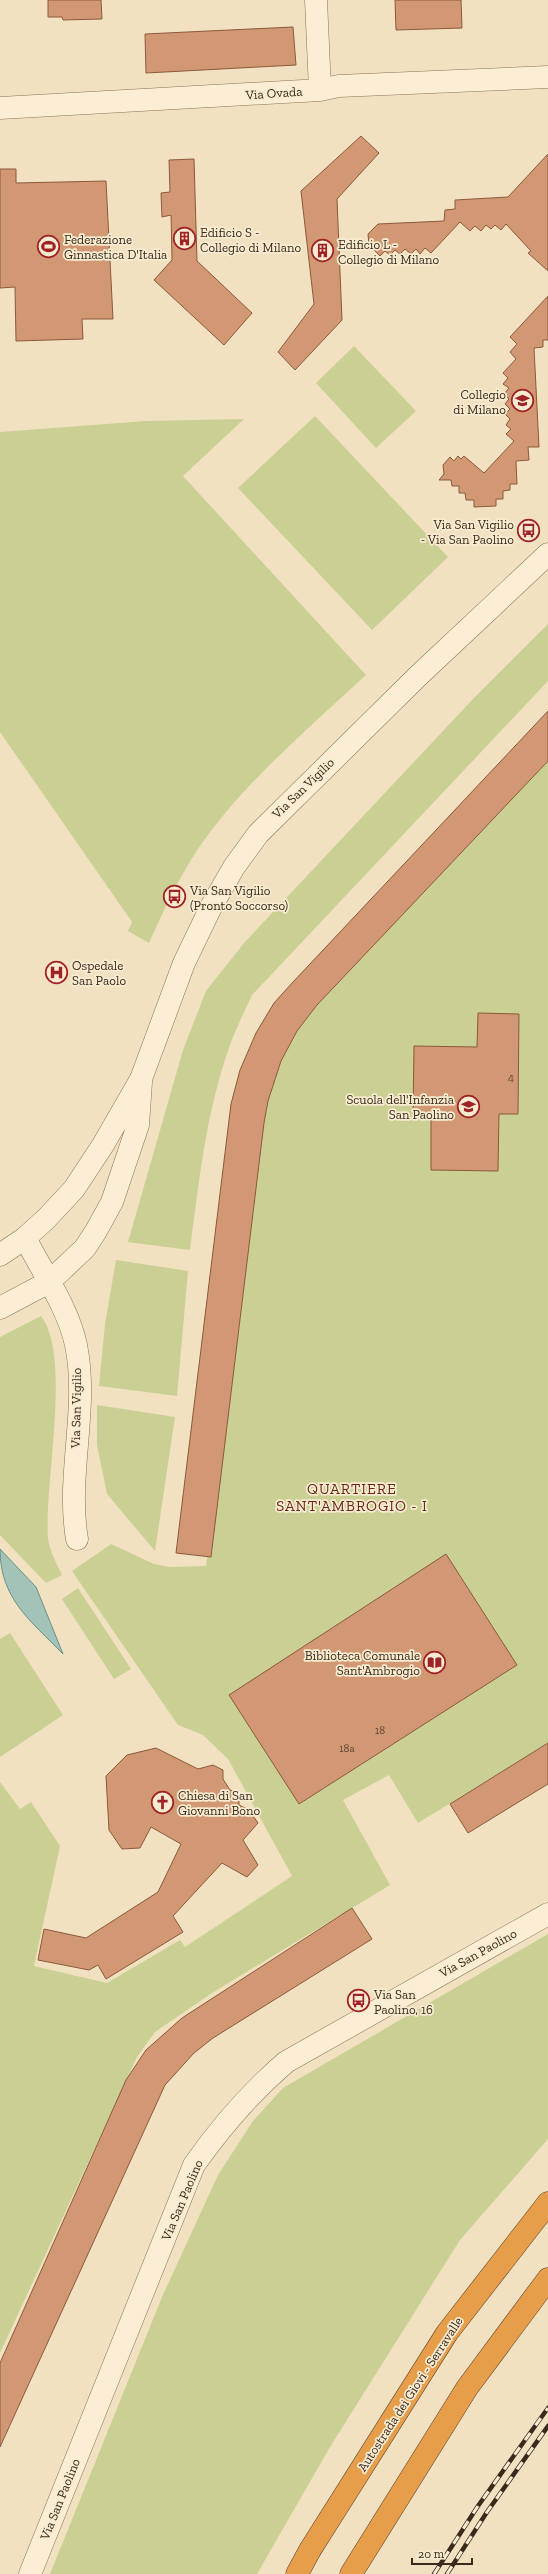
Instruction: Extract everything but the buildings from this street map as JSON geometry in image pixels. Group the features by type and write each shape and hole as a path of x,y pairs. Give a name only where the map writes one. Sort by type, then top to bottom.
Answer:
{"highway":[{"name":"Autostrada dei Giovi - Serravalle","path":"297,2574 310,2550 447,2333 548,2203"},
{"path":"351,2574 467,2388 548,2279"}],"street":[{"path":"316,0 320,90"},
{"name":"Via Ovada","path":"0,108 320,90 339,86 548,77"},
{"name":"Via San Vigilio","path":"0,1255 25,1238 74,1189 103,1145 141,1079 184,963 196,937 231,873 258,834 418,676 548,554"},
{"name":"Via San Vigilio","path":"0,1308 49,1282 85,1248 112,1202 138,1125 141,1079"},
{"name":"Via San Vigilio","path":"25,1238 49,1282 72,1330 76,1346 79,1396 73,1514 77,1539"},
{"name":"Via San Paolino","path":"30,2574 194,2165 223,2125 259,2085 286,2062 548,1914"}],"green space":[{"path":"354,346 416,411 376,448 316,383"},
{"path":"315,416 448,557 372,630 238,488"},
{"path":"244,419 183,476 366,675 299,736 256,779 216,825 198,849 184,872 149,943 128,931 132,922 0,732 0,432 146,421"},
{"path":"548,624 548,681 252,995 231,1041 214,1097 204,1148 190,1250 128,1242 183,1050 206,991 244,943 473,699"},
{"path":"548,759 548,1743 418,1823 389,1775 343,1800 390,1885 212,1993 155,2032 137,2057 0,2353 0,1782 20,1809 31,1802 60,1846 34,1966 107,1983 180,1940 185,1947 292,1876 228,1759 203,1735 178,1725 72,1571 111,1544 154,1564 169,1567 206,1566 260,1122 271,1080 303,1019"},
{"path":"116,1260 188,1271 177,1396 99,1386 105,1324"},
{"path":"41,1316 50,1335 55,1360 56,1389 48,1514 48,1538 52,1552 62,1575 46,1583 0,1535 0,1337"},
{"path":"97,1405 175,1417 155,1551 107,1494 97,1445"},
{"path":"78,1588 131,1669 114,1679 62,1599"},
{"path":"10,1633 63,1715 0,1757 0,1639"},
{"path":"548,1934 548,2139 460,2240 330,2447 257,2574 50,2574 162,2297 218,2175 253,2121 283,2088"}],"water":[{"path":"0,1549 36,1587 63,1654 29,1619 11,1595 5,1582 1,1567"}],"railway":[{"path":"434,2574 478,2506 548,2408"},
{"path":"447,2574 487,2512 548,2426"}],"place":[{"name":"Edificio S - Collegio di Milano","path":"184,239"},
{"name":"Federazione Ginnastica D'Italia","path":"49,246"},
{"name":"Edificio L - Collegio di Milano","path":"323,251"},
{"name":"Collegio di Milano","path":"522,401"},
{"name":"Via San Vigilio - Via San Paolino","path":"529,531"},
{"name":"Via San Vigilio (Pronto Soccorso)","path":"174,897"},
{"name":"Ospedale San Paolo","path":"57,972"},
{"name":"Scuola dell'Infanzia San Paolino","path":"469,1106"},
{"name":"Biblioteca Comunale Sant'Ambrogio","path":"435,1662"},
{"name":"Chiesa di San Giovanni Bono","path":"163,1802"},
{"name":"Via San Paolino, 16","path":"359,2001"}],"district":[{"name":"QUARTIERE SANT'AMBROGIO - I","path":"352,1498"}]}
